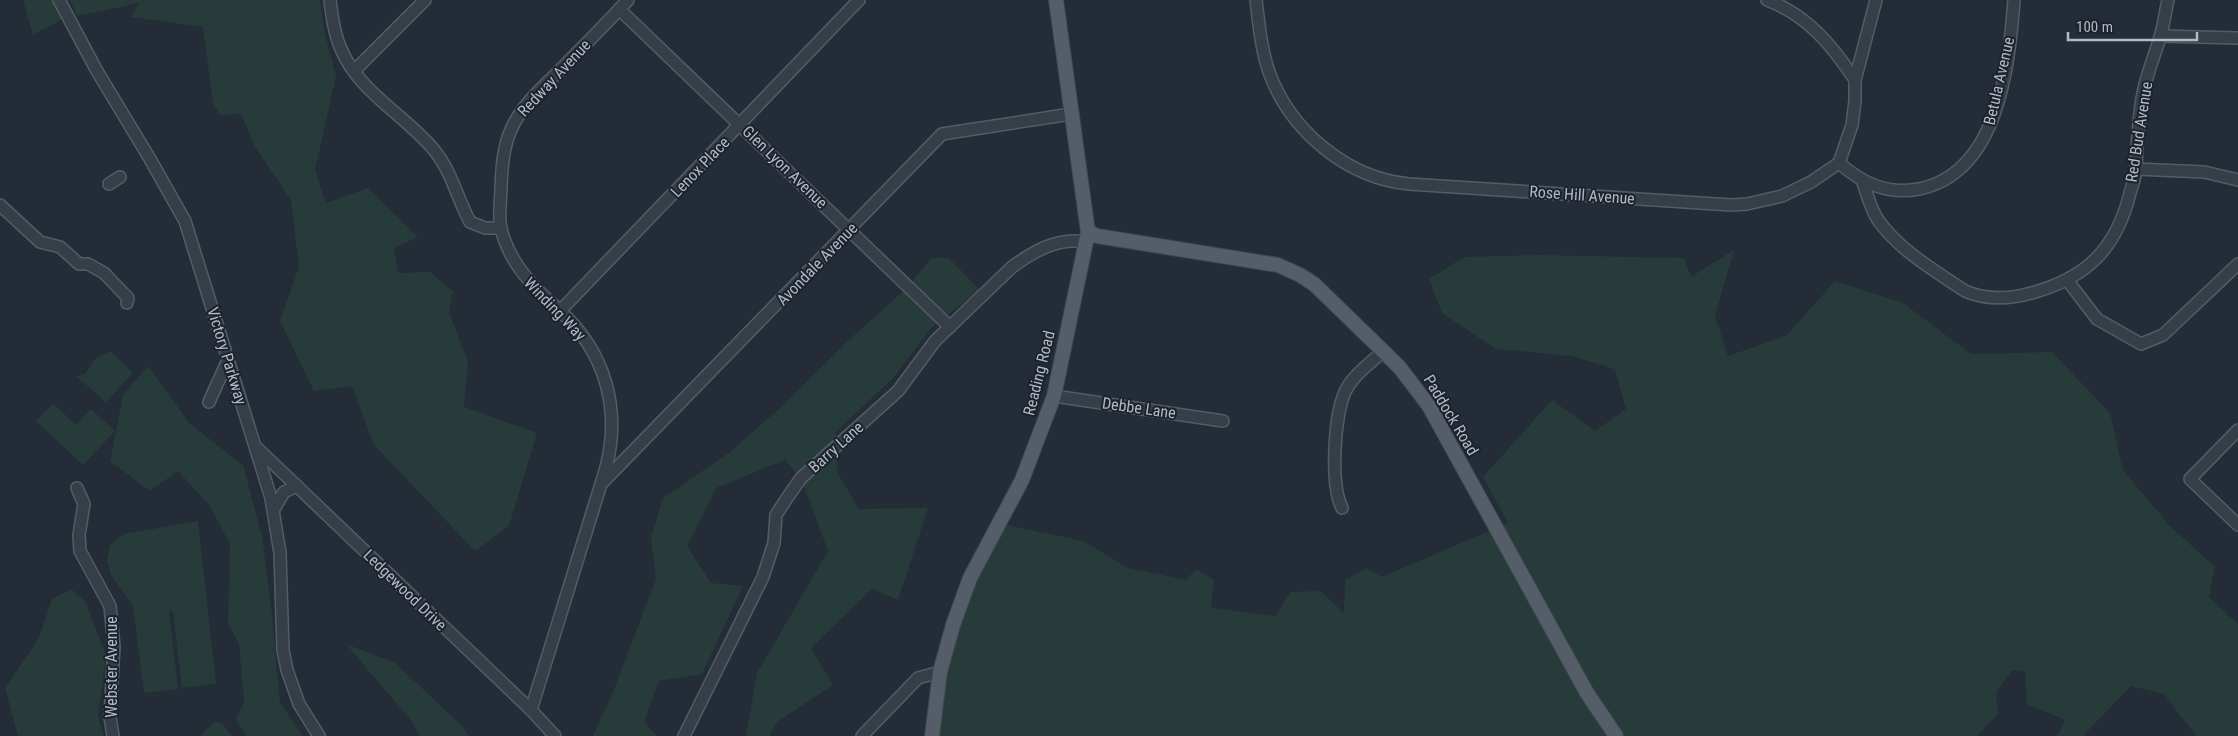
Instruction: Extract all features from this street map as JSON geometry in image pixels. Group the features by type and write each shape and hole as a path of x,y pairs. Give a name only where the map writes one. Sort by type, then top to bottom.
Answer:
{"main road":[{"name":"Reading Road","path":"932,736 940,672 946,645 970,578 1022,480 1054,396 1087,237 1056,0"},
{"name":"Paddock Road","path":"1087,237 1097,236 1278,265 1314,284 1400,368 1429,406 1587,693 1616,736"}],"street":[{"name":"Victory Parkway","path":"59,0 97,72 185,221 274,509 280,553 283,650 300,704 319,736"},
{"path":"330,0 337,38 347,61 354,71 435,151 452,178 470,222 485,228 501,228"},
{"path":"354,71 425,0"},
{"name":"Redway Avenue","path":"501,228 502,166 504,151 511,128 526,105 628,0"},
{"name":"Lenox Place","path":"560,311 741,125 859,0"},
{"name":"Rose Hill Avenue","path":"1256,0 1268,70 1283,103 1294,119 1318,143 1339,159 1381,178 1408,184 1738,205 1767,201 1782,196 1811,182 1839,163"},
{"path":"1767,0 1794,12 1814,27 1855,80"},
{"path":"1839,163 1855,113 1855,80 1876,0"},
{"name":"Betula Avenue","path":"1839,163 1862,180 1883,188 1916,189 1949,177 1968,162 1982,143 1997,102 2010,40 2014,0"},
{"name":"Red Bud Avenue","path":"1862,180 1872,207 1885,229 1904,247 1965,291 1976,296 1996,299 2032,293 2067,280 2097,258 2113,239 2125,212 2136,169 2142,100 2161,36 2168,0"},
{"name":"Glen Lyon Avenue","path":"620,9 950,327"},
{"path":"2161,36 2238,38"},
{"name":"Avondale Avenue","path":"599,486 942,134 1071,114"},
{"path":"2136,169 2204,172 2238,180"},
{"path":"109,184 120,177"},
{"path":"0,205 40,242 60,247 79,264 88,264 104,273 124,292 128,298 127,303"},
{"name":"Winding Way","path":"501,228 522,274 560,311 589,345 605,377 612,416 612,440 609,456 531,710"},
{"name":"Barry Lane","path":"684,736 763,577 774,543 776,515 801,478 898,391 918,366 925,352 1000,278 1025,258 1054,244 1087,237"},
{"path":"2067,280 2097,319 2141,344 2162,335 2238,264"},
{"path":"1342,508 1337,498 1336,454 1340,408 1347,388 1353,380 1383,351"},
{"path":"209,402 228,360"},
{"name":"Debbe Lane","path":"1054,396 1223,421"},
{"path":"2238,430 2190,480 2238,525"},
{"name":"Ledgewood Drive","path":"254,445 531,710 554,736"},
{"path":"274,509 284,492 297,486"},
{"name":"Webster Avenue","path":"77,488 84,504 80,551 104,590 110,606 113,624 110,716 112,736"},
{"path":"862,736 918,678 940,672"}],"shaded area":[{"path":"23,0 61,0 66,17 33,35"},
{"path":"70,0 320,0 324,30 336,76 315,170 326,203 368,188 418,237 394,248 398,273 430,272 453,291 449,312 468,362 464,407 537,433 509,526 475,551 374,445 352,386 314,391 280,321 299,267 291,200 255,147 241,114 220,115 213,103 203,27 131,17 139,3 77,16"},
{"path":"1734,250 1715,316 1728,356 1786,336 1835,281 1903,303 1971,354 2052,352 2110,413 2123,470 2169,525 2215,567 2209,597 2238,624 2238,736 2196,736 2164,694 2131,686 2083,736 2055,736 2059,733 2065,720 2027,704 2025,672 2012,670 1996,692 1998,714 1977,736 932,736 940,672 997,523 1083,541 1128,568 1186,580 1196,569 1214,580 1211,608 1276,616 1290,592 1321,591 1344,613 1345,580 1366,568 1382,577 1508,523 1483,477 1552,400 1595,431 1626,409 1615,369 1572,356 1496,349 1442,313 1429,279 1464,257 1538,255 1684,258 1691,277"},
{"path":"931,258 949,258 980,290 931,328 894,377 836,432 837,472 859,509 928,508 898,600 872,589 811,648 833,685 777,722 769,736 746,736 757,673 828,551 801,478 785,460 716,488 687,546 711,583 743,586 702,674 659,681 644,722 657,736 593,736 613,692 656,579 651,538 663,498 729,453 782,406 851,338 908,287"},
{"path":"110,351 133,373 106,402 76,376 85,374 94,360"},
{"path":"148,366 190,424 243,465 262,536 280,703 303,736 246,736 236,720 244,701 239,644 228,623 230,544 210,506 178,471 150,491 110,461 123,395"},
{"path":"53,403 76,425 91,409 115,431 83,465 36,421"},
{"path":"198,521 216,684 182,688 173,612 169,611 178,689 144,693 133,606 111,575 107,559 110,545 124,534"},
{"path":"71,589 85,601 106,655 98,716 104,736 18,736 5,688 39,638 52,599"},
{"path":"346,644 395,663 461,725 469,736 420,736 411,720"},
{"path":"215,722 222,723 232,736 202,736 203,732"}]}
